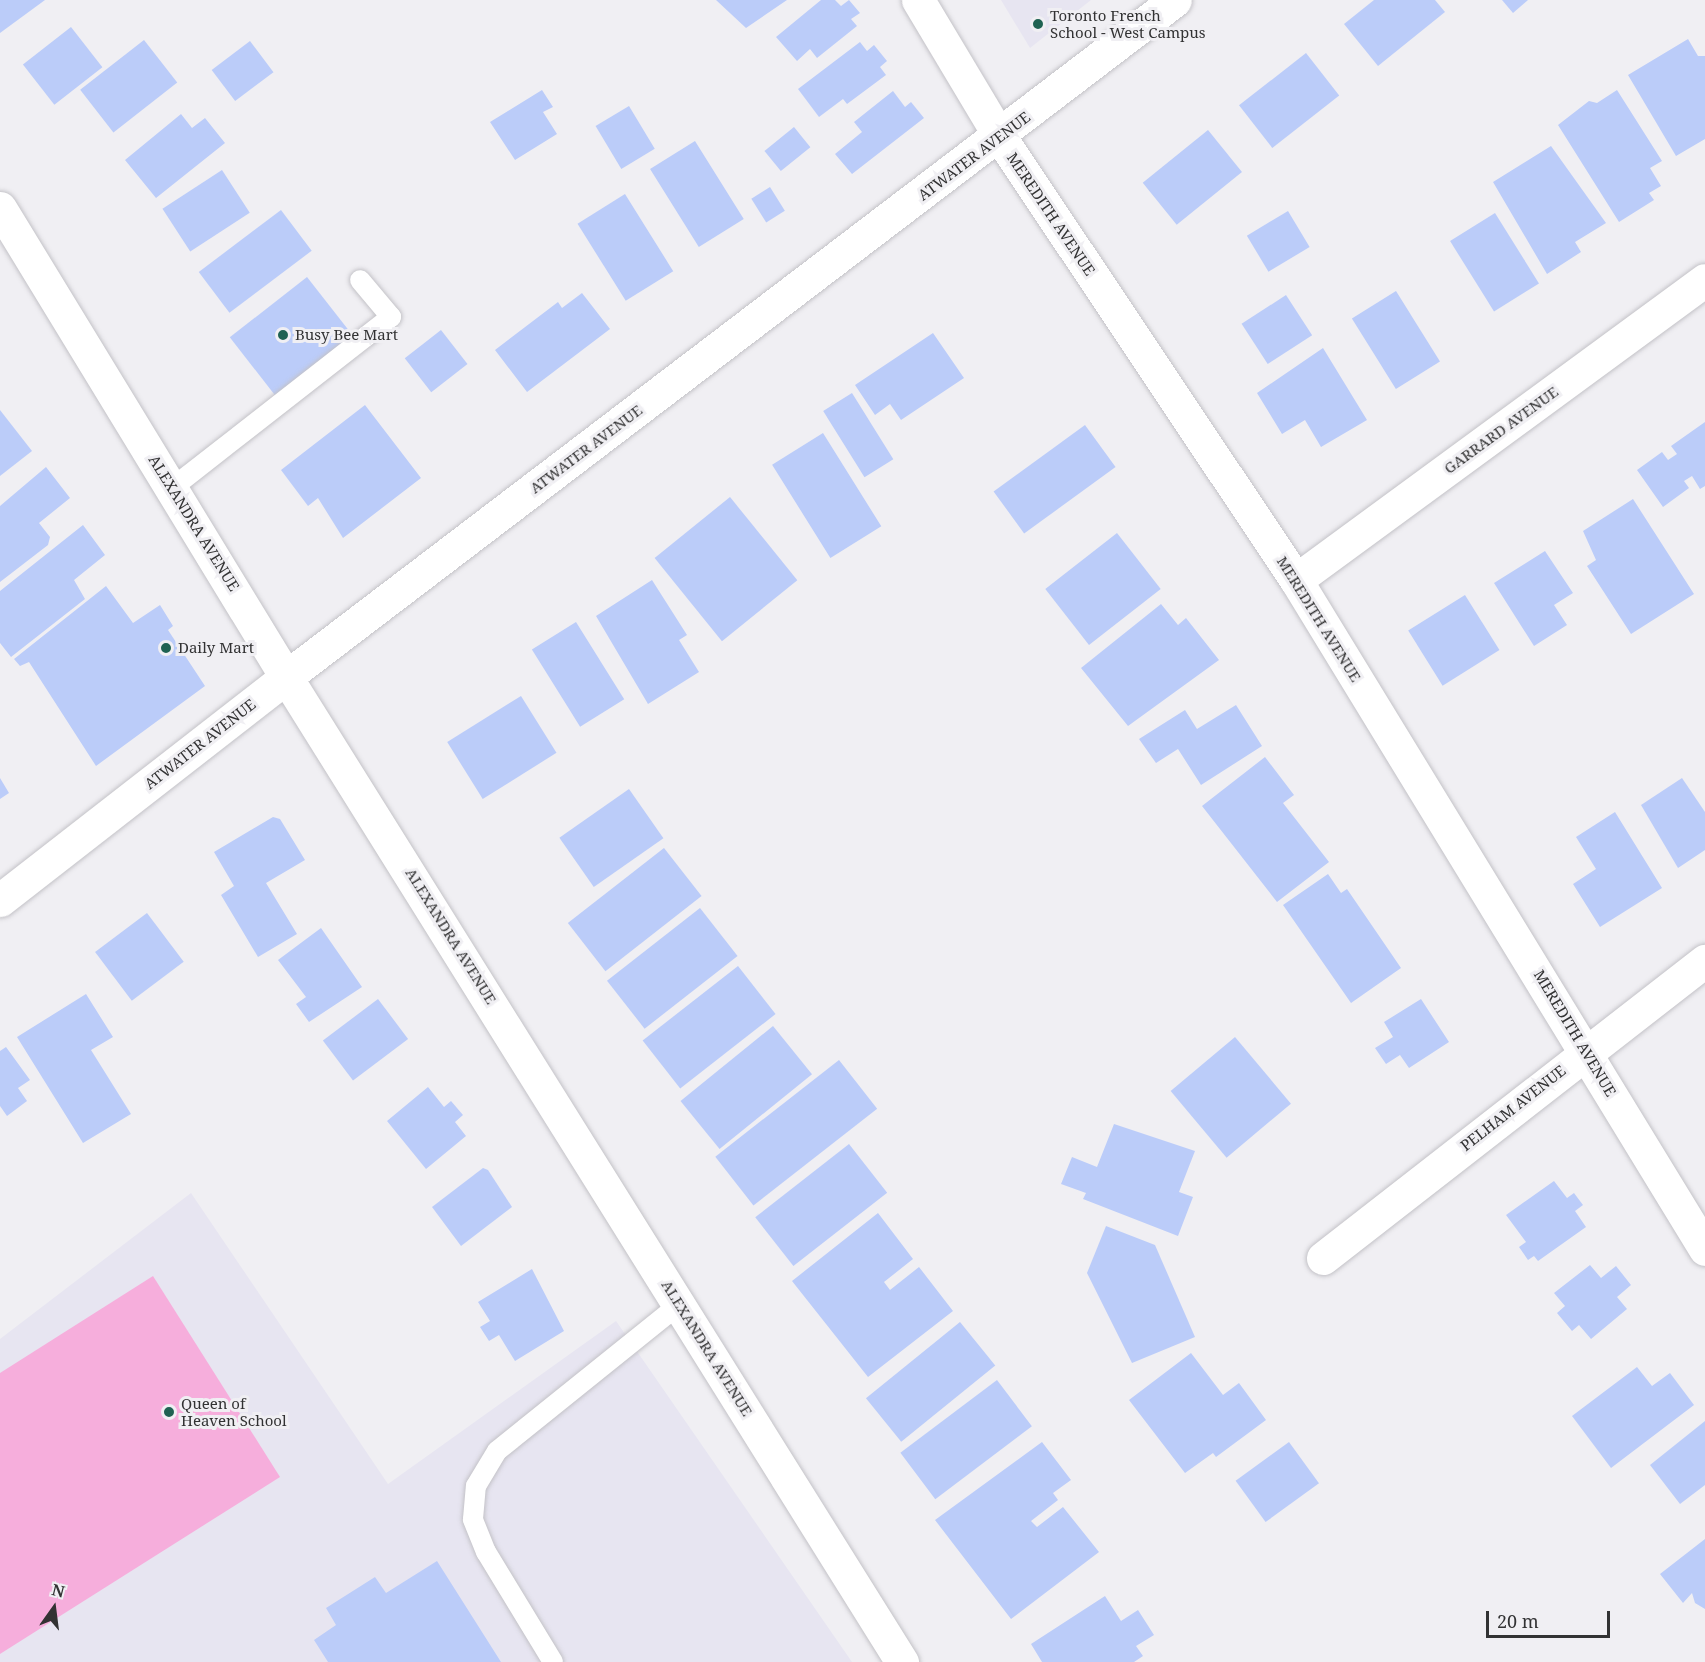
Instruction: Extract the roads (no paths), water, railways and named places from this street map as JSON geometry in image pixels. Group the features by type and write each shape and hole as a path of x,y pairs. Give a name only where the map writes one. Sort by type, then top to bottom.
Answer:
{"street":[{"name":"MEREDITH AVENUE","path":"918,0 1000,137 1296,580 1705,1249"},
{"name":"ATWATER AVENUE","path":"0,900 286,677 1000,137 1175,0"},
{"name":"ALEXANDRA AVENUE","path":"0,208 286,677 902,1662"},
{"name":"GARRARD AVENUE","path":"1296,580 1705,280"},
{"name":"PELHAM AVENUE","path":"1323,1258 1586,1051 1705,961"}],"lane":[{"path":"172,488 391,317 360,280"},
{"path":"553,1662 486,1552 473,1519 476,1486 497,1451 680,1304"}],"place":[{"name":"Toronto French School - West Campus","path":"1038,24"},
{"name":"Busy Bee Mart","path":"283,335"},
{"name":"Daily Mart","path":"166,648"},
{"name":"Queen of Heaven School","path":"169,1412"}]}
